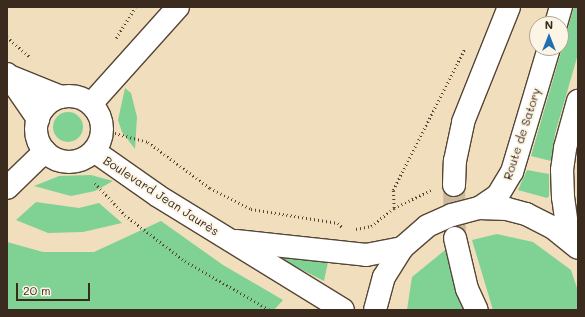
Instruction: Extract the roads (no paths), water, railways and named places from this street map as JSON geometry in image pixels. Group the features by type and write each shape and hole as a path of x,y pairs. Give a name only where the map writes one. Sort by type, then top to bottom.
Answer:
{"street":[{"path":"91,104 178,7"},
{"path":"454,185 455,161 463,122 509,7"},
{"name":"Route de Satory","path":"479,208 498,195 512,172 547,56"},
{"path":"8,75 61,97 82,98 91,104 100,118 102,129 100,140 94,151 74,161 63,161 45,151 39,141 38,119 8,75"},
{"path":"38,119 50,102 61,97"},
{"path":"574,244 563,197 562,170 565,148 578,101"},
{"path":"7,188 45,151"},
{"name":"Boulevard Jean Jaurès","path":"94,151 229,240 343,310"},
{"path":"375,310 384,277 402,248 428,226 441,219 479,208 494,208 526,214 552,227 574,244"},
{"path":"455,238 467,289 477,310"},
{"name":"Boulevard Jean Jaurès","path":"229,240 366,255 402,248"}],"tunnel":[{"path":"454,185 455,238"}]}
